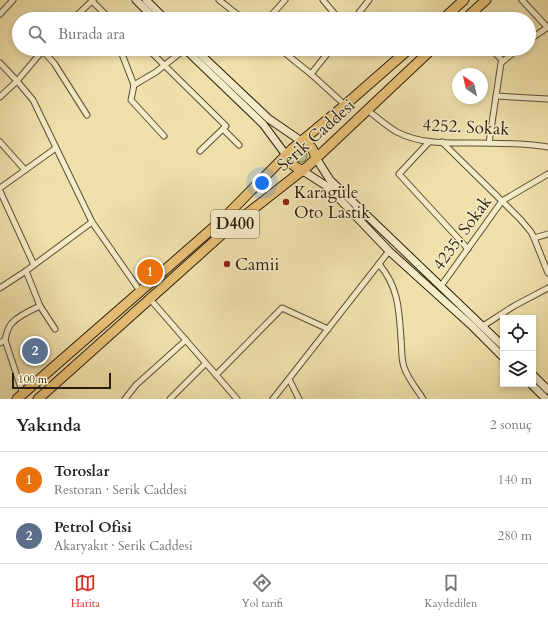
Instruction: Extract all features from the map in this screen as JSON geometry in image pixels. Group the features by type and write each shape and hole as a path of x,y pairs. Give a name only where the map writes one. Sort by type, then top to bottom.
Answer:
{"highway":[{"path":"451,12 464,0"},
{"path":"473,12 486,0"},
{"name":"Serik Caddesi","path":"20,397 222,220 301,141 401,56"},
{"name":"Serik Caddesi","path":"38,399 229,228 303,171 425,56"},
{"path":"301,141 308,144 313,149 316,158"},
{"path":"286,155 293,166 303,171"}],"main road":[{"path":"136,0 148,12"},
{"path":"146,0 158,12"},
{"path":"192,56 263,124 286,155"},
{"path":"202,56 269,119 301,141"},
{"path":"316,158 330,180 395,244 500,343"},
{"path":"303,171 328,187 389,251 472,326 500,354"},
{"path":"536,379 548,390"},
{"path":"534,387 546,399"}],"street":[{"path":"0,14 13,0"},
{"path":"81,12 92,0 103,12"},
{"path":"219,0 234,12"},
{"path":"274,12 285,0"},
{"path":"323,0 333,12"},
{"path":"360,12 369,0"},
{"path":"522,0 533,12"},
{"path":"536,15 548,28 536,36"},
{"path":"0,97 17,81 39,56"},
{"path":"49,56 87,115"},
{"path":"123,56 134,85 131,100 164,136"},
{"path":"155,56 226,126 200,151"},
{"path":"134,85 156,72 176,56"},
{"path":"289,56 345,105"},
{"path":"311,74 325,56"},
{"path":"497,56 502,61"},
{"path":"489,143 501,63 509,56"},
{"path":"0,63 32,100 92,222 140,291"},
{"path":"496,96 548,99"},
{"name":"4252. Sokak","path":"367,110 397,132 429,142 519,143 548,147"},
{"path":"223,129 239,145"},
{"path":"0,142 25,170"},
{"path":"429,142 399,174 468,249"},
{"path":"442,142 521,220 534,238 548,273"},
{"path":"34,265 0,190 56,148"},
{"name":"4235. Sokak","path":"441,286 502,201 548,174"},
{"path":"0,288 26,271 92,222"},
{"path":"534,238 548,234"},
{"path":"273,399 389,251"},
{"path":"379,264 390,280 396,293 404,367 423,399"},
{"path":"26,271 40,306 55,329"},
{"path":"483,326 514,306 548,288"},
{"path":"150,299 238,399"},
{"path":"20,397 5,340 11,324 23,315 40,306"},
{"path":"216,375 282,308 328,329"},
{"path":"0,343 5,340"},
{"path":"125,399 136,385 186,340"},
{"path":"170,399 206,364"},
{"path":"289,379 299,399"}],"green space":[{"path":"299,150 303,150 307,156 303,162 299,162 295,158 295,154"}],"place":[{"name":"Karagüle Oto Lastik","path":"286,202"},
{"name":"Camii","path":"227,264"},
{"name":"Toroslar","path":"150,272"},
{"name":"Petrol Ofisi","path":"35,351"}]}
